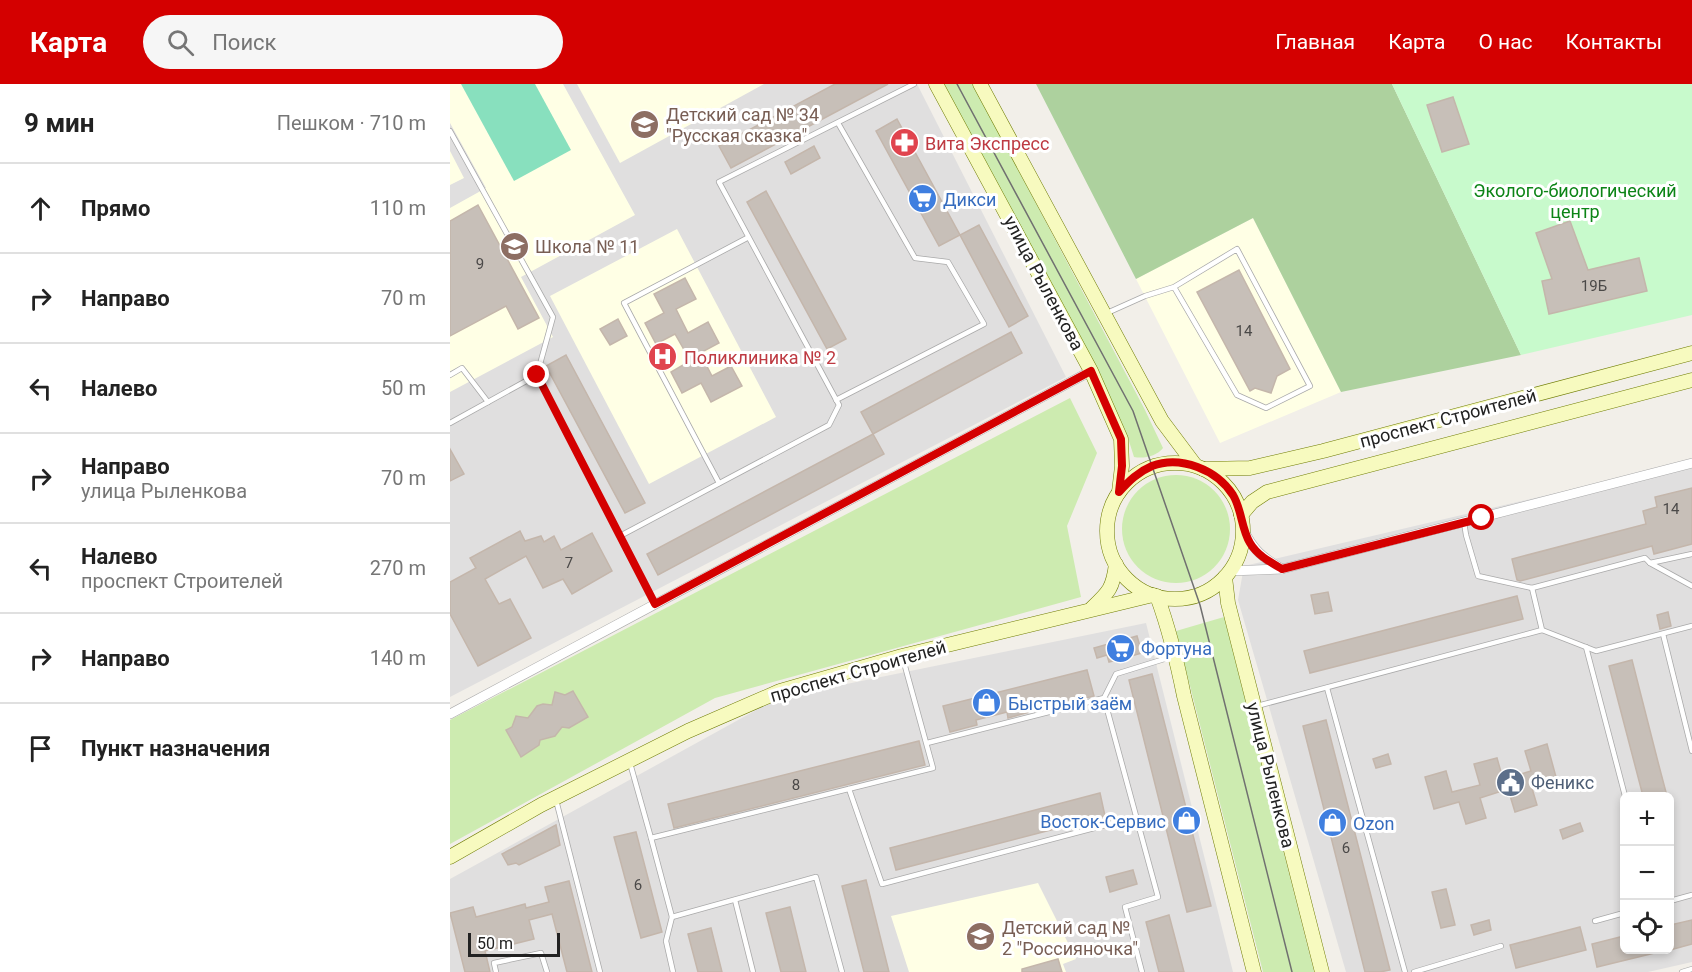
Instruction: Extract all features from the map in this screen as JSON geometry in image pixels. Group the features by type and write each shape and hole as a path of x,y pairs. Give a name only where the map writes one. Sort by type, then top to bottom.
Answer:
{"main road":[{"name":"улица Рыленкова","path":"936,84 1091,371 1121,439 1122,466 1119,492"},
{"path":"980,84 1162,421 1199,467 1220,480 1234,496 1242,522 1242,544 1227,574 1214,586 1196,595 1176,598 1155,595 1138,588 1125,577 1116,564 1109,546 1107,527 1110,509 1119,492 1134,476 1152,466 1177,463 1199,467"},
{"name":"проспект Строителей","path":"1199,467 1250,468 1692,353"},
{"name":"проспект Строителей","path":"1242,522 1252,502 1267,492 1692,380"},
{"path":"1090,609 1107,594 1114,581 1116,564"},
{"name":"улица Рыленкова","path":"1227,574 1228,603 1322,972"},
{"path":"1155,595 1168,626 1176,656 1184,696 1254,972"},
{"name":"проспект Строителей","path":"450,856 555,798 629,761 780,691 902,656 1155,595"}],"street":[{"path":"450,714 1091,371"},
{"path":"1227,574 1282,569 1692,463"},
{"path":"1242,522 1251,545 1263,558 1282,569"}],"lane":[{"path":"620,536 829,424 839,405 719,183 914,84"},
{"path":"836,400 984,324 948,262 915,258 838,123"},
{"path":"450,131 553,317 537,375 655,604"},
{"path":"719,483 624,303 747,238"},
{"path":"1105,314 1174,286 1237,249 1310,386 1266,408 1237,395 1174,286"},
{"path":"450,375 462,368 488,402"},
{"path":"450,423 537,375"},
{"path":"1464,522 1478,576 1532,588 1645,558 1692,586"},
{"path":"1650,563 1692,554"},
{"path":"1532,588 1542,630"},
{"path":"1254,706 1542,630 1596,651 1692,626"},
{"path":"1663,633 1692,751"},
{"path":"1586,647 1624,792"},
{"path":"651,838 933,768 902,656"},
{"path":"1142,972 1125,908 1158,897 1104,698 1116,674 1176,656"},
{"path":"1327,688 1405,972"},
{"path":"927,744 1104,698"},
{"path":"629,761 672,917 666,941 674,972"},
{"path":"849,789 882,884 1136,817"},
{"path":"555,798 600,972"},
{"path":"672,917 816,877 842,972"},
{"path":"1674,900 1692,895"},
{"path":"735,900 753,972"},
{"path":"1595,921 1620,914"},
{"path":"1414,972 1501,946"},
{"path":"496,972 494,963 541,953 547,972"},
{"path":"1682,972 1692,969"}],"shaded area":[{"path":"450,84 917,84 1066,377 450,697"},
{"name":"Школа № 11","path":"450,84 563,84 635,215 521,277 553,337 450,392 450,208 486,188 450,123"},
{"name":"Детский сад № 34 \"Русская сказка\"","path":"577,84 764,84 620,163"},
{"path":"450,151 464,178 450,185"},
{"path":"1253,218 1341,392 1220,443 1136,279"},
{"name":"Поликлиника № 2","path":"677,229 776,417 649,484 550,296"},
{"path":"1692,461 1692,962 1648,972 1346,972 1238,600 1244,566"},
{"path":"1146,623 1233,972 450,972 450,879 778,698"},
{"name":"Детский сад № 2 \"Россияночка\"","path":"1038,883 1076,959 1063,964 1066,972 909,972 891,916"}],"green space":[{"path":"461,84 535,84 571,150 514,181"},
{"path":"938,84 973,84 1145,410 1163,448 1154,455 1134,457 1128,438"},
{"path":"1036,84 1392,84 1521,355 1341,392 1253,218 1136,279"},
{"name":"Эколого-биологический центр","path":"1392,84 1692,84 1692,315 1521,355"},
{"path":"1070,398 1097,453 1067,526 1081,597 715,698 450,844 450,720"},
{"path":"1176,475 1197,479 1214,491 1226,508 1230,529 1226,550 1214,567 1197,579 1176,583 1155,579 1138,567 1126,550 1122,529 1126,508 1138,491 1155,479"},
{"path":"1224,617 1314,972 1263,972 1176,631"}],"building":[{"path":"835,84 888,84 731,168 719,146"},
{"path":"1453,97 1469,144 1442,152 1427,105"},
{"path":"897,119 960,235 939,246 876,131"},
{"path":"814,146 820,158 791,174 785,162"},
{"path":"766,191 846,339 827,349 747,202"},
{"path":"478,205 539,318 518,329 506,306 450,336 450,221"},
{"path":"1570,221 1588,270 1639,258 1647,291 1549,314 1542,281 1552,279 1536,233"},
{"path":"979,225 1028,316 1009,327 960,235"},
{"path":"1239,270 1290,369 1277,376 1271,393 1255,388 1250,391 1197,292"},
{"name":"Поликлиника № 2","path":"685,278 696,299 676,309 688,333 708,322 719,343 700,353 712,376 731,366 742,386 711,402 701,383 682,393 671,372 690,361 675,334 656,344 645,323 664,313 654,294"},
{"path":"618,319 627,336 610,345 600,329"},
{"path":"1011,332 1022,353 873,434 861,412"},
{"path":"566,355 645,503 625,513 546,366"},
{"path":"873,434 884,454 658,575 647,554"},
{"path":"450,449 464,474 450,481"},
{"path":"1692,488 1692,544 1654,554 1652,546 1517,580 1512,559 1646,524 1643,511 1657,507 1655,497"},
{"path":"520,531 525,541 541,536 544,542 554,536 561,550 592,533 612,571 572,594 563,579 543,588 526,556 485,579 499,604 510,599 531,638 478,666 450,614 450,582 476,568 470,558"},
{"path":"1328,592 1332,611 1315,614 1311,595"},
{"path":"1517,596 1523,619 1310,673 1304,651"},
{"path":"1668,612 1671,626 1660,629 1657,615"},
{"path":"1137,636 1142,653 1109,662 1107,655 1097,658 1094,648"},
{"path":"1632,660 1666,792 1642,792 1609,666"},
{"path":"1087,670 1094,696 1065,703 1063,698 1035,705 1037,710 1008,718 1007,712 976,720 977,725 950,732 943,706"},
{"path":"1152,674 1211,906 1187,912 1129,680"},
{"path":"573,691 588,717 569,728 562,727 555,736 540,740 539,745 521,757 506,730 512,727 516,716 528,718 537,706 552,705 555,692 565,695"},
{"path":"1326,720 1390,970 1365,972 1303,726"},
{"path":"919,741 925,765 674,828 668,804"},
{"name":"Феникс","path":"1547,744 1556,777 1531,785 1537,805 1515,812 1508,789 1480,798 1486,818 1466,824 1459,802 1434,809 1425,777 1446,771 1452,792 1480,785 1474,764 1497,758 1503,779 1531,771 1525,751"},
{"path":"1388,754 1391,764 1376,768 1373,759"},
{"path":"1100,793 1105,816 896,870 890,848"},
{"path":"1580,823 1583,831 1563,839 1560,830"},
{"path":"556,825 560,845 519,865 516,863 508,865 502,854"},
{"path":"636,832 662,932 641,938 614,837"},
{"path":"1133,870 1137,884 1110,892 1106,877"},
{"path":"866,880 889,972 864,972 842,886"},
{"path":"569,881 592,972 567,972 552,914 529,920 534,939 485,951 490,972 465,972 450,913 473,907 476,917 525,904 526,908 549,902 545,887"},
{"path":"1446,889 1455,925 1441,928 1432,892"},
{"path":"790,907 806,972 781,972 766,913"},
{"path":"1169,915 1184,972 1159,972 1146,922"},
{"path":"1489,920 1491,930 1474,935 1471,925"},
{"path":"1692,920 1692,944 1674,949 1674,924"},
{"path":"1580,927 1586,950 1516,968 1510,945"},
{"path":"711,928 722,972 698,972 688,934"},
{"path":"1620,937 1620,954 1651,954 1597,967 1592,944"},
{"path":"1058,959 1062,972 1022,972 1022,969"}],"tram line":[{"path":"957,84 1133,411 1200,605 1292,972"}],"place":[{"name":"Детский сад № 34 \"Русская сказка\"","path":"645,124"},
{"name":"Вита Экспресс","path":"904,143"},
{"name":"Дикси","path":"922,199"},
{"name":"Школа № 11","path":"514,246"},
{"name":"Поликлиника № 2","path":"663,357"},
{"name":"Фортуна","path":"1120,648"},
{"name":"Быстрый заём","path":"987,703"},
{"name":"Феникс","path":"1510,782"},
{"name":"Восток-Сервис","path":"1187,821"},
{"name":"Ozon","path":"1332,823"},
{"name":"Детский сад № 2 \"Россияночка\"","path":"981,937"}],"route":[{"path":"537,375 655,604 1091,371 1121,439 1122,466 1119,492 1134,476 1152,466 1177,463 1195,465 1220,480 1234,496 1243,529 1251,545 1263,558 1282,569 1482,518"}]}
